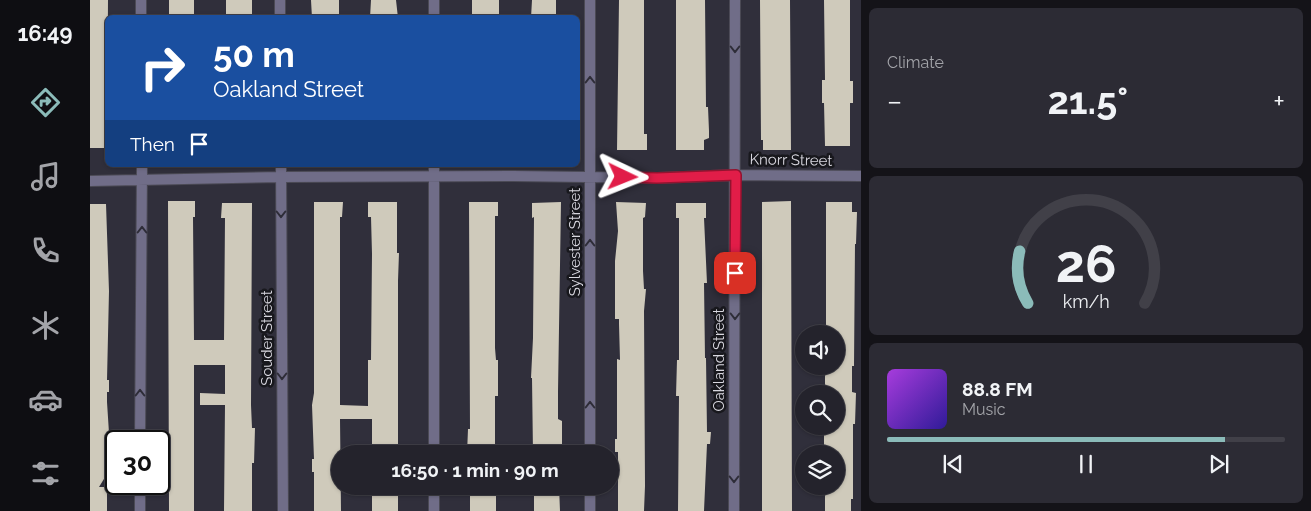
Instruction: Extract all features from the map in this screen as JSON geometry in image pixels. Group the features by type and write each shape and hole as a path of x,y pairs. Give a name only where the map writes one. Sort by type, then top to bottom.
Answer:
{"street":[{"path":"141,0 141,15"},
{"path":"280,0 280,15"},
{"path":"434,0 434,15"},
{"name":"Sylvester Street","path":"590,0 590,445"},
{"name":"Oakland Street","path":"734,511 735,0"},
{"path":"140,430 142,167"},
{"name":"Souder Street","path":"281,167 283,511"},
{"path":"434,167 434,445"},
{"name":"Knorr Street","path":"90,181 434,176 657,178 736,175 861,176"},
{"path":"140,495 140,511"},
{"path":"434,495 434,511"},
{"path":"590,495 590,511"}],"building":[{"path":"90,0 108,0 108,15 105,15 105,148 90,148"},
{"path":"169,0 194,0 194,15 169,15"},
{"path":"226,0 252,0 252,15 226,15"},
{"path":"311,0 339,0 339,15 312,15"},
{"path":"371,0 396,0 398,15 370,15"},
{"path":"472,0 499,0 499,15 472,15"},
{"path":"532,0 556,0 556,15 531,15"},
{"path":"619,0 644,0 644,134 647,134 647,150 617,150"},
{"path":"676,0 705,0 706,107 708,107 709,138 704,140 704,150 676,150"},
{"path":"760,0 790,0 791,150 763,150 763,140 761,140"},
{"path":"824,0 850,0 850,81 853,81 853,103 850,103 850,146 825,146 824,103 822,103 822,80 825,80"},
{"path":"168,201 195,201 195,217 193,217 194,340 224,340 225,218 221,218 222,203 252,203 251,405 252,428 255,428 254,463 252,463 252,511 224,511 225,405 200,405 200,393 225,394 225,365 194,365 194,511 169,511"},
{"path":"791,201 792,511 762,511 762,202"},
{"path":"314,202 343,202 342,217 340,217 340,405 368,406 368,360 371,360 372,254 371,217 368,217 368,202 397,202 397,253 399,253 398,445 372,445 372,419 340,419 340,445 331,445 331,495 341,495 341,511 314,511 312,405 314,393"},
{"path":"469,202 498,202 498,216 495,216 495,348 496,360 498,360 498,396 495,396 495,445 467,445 468,429 470,429"},
{"path":"561,202 558,419 562,421 562,445 533,445 531,378 534,217 532,218 532,203"},
{"path":"616,202 646,203 645,217 643,218 643,271 644,289 646,289 644,311 644,511 618,511 619,445 615,445 615,439 617,439 617,359 620,360 619,319 615,319 615,261 618,231"},
{"path":"826,202 852,202 852,212 857,212 854,366 852,366 852,392 856,393 855,424 853,424 853,499 851,499 851,511 825,511 825,495 845,495 845,445 824,445 824,435 845,435 845,385 825,385 825,375 845,375 845,325 826,325"},
{"path":"676,203 706,203 706,218 704,218 707,283 704,283 705,358 707,432 711,432 710,444 707,444 704,511 678,511 679,396 676,396 677,360 679,360 679,218 676,218"},
{"path":"90,204 106,204 109,291 107,380 109,380 109,392 107,392 109,430 105,430 105,477 99,487 105,487 107,511 90,511"},
{"path":"372,495 398,495 398,511 372,511"},
{"path":"470,495 496,495 496,511 470,511"},
{"path":"534,495 559,495 560,511 534,511"}],"route":[{"path":"623,177 657,178 736,175 735,273"}]}
